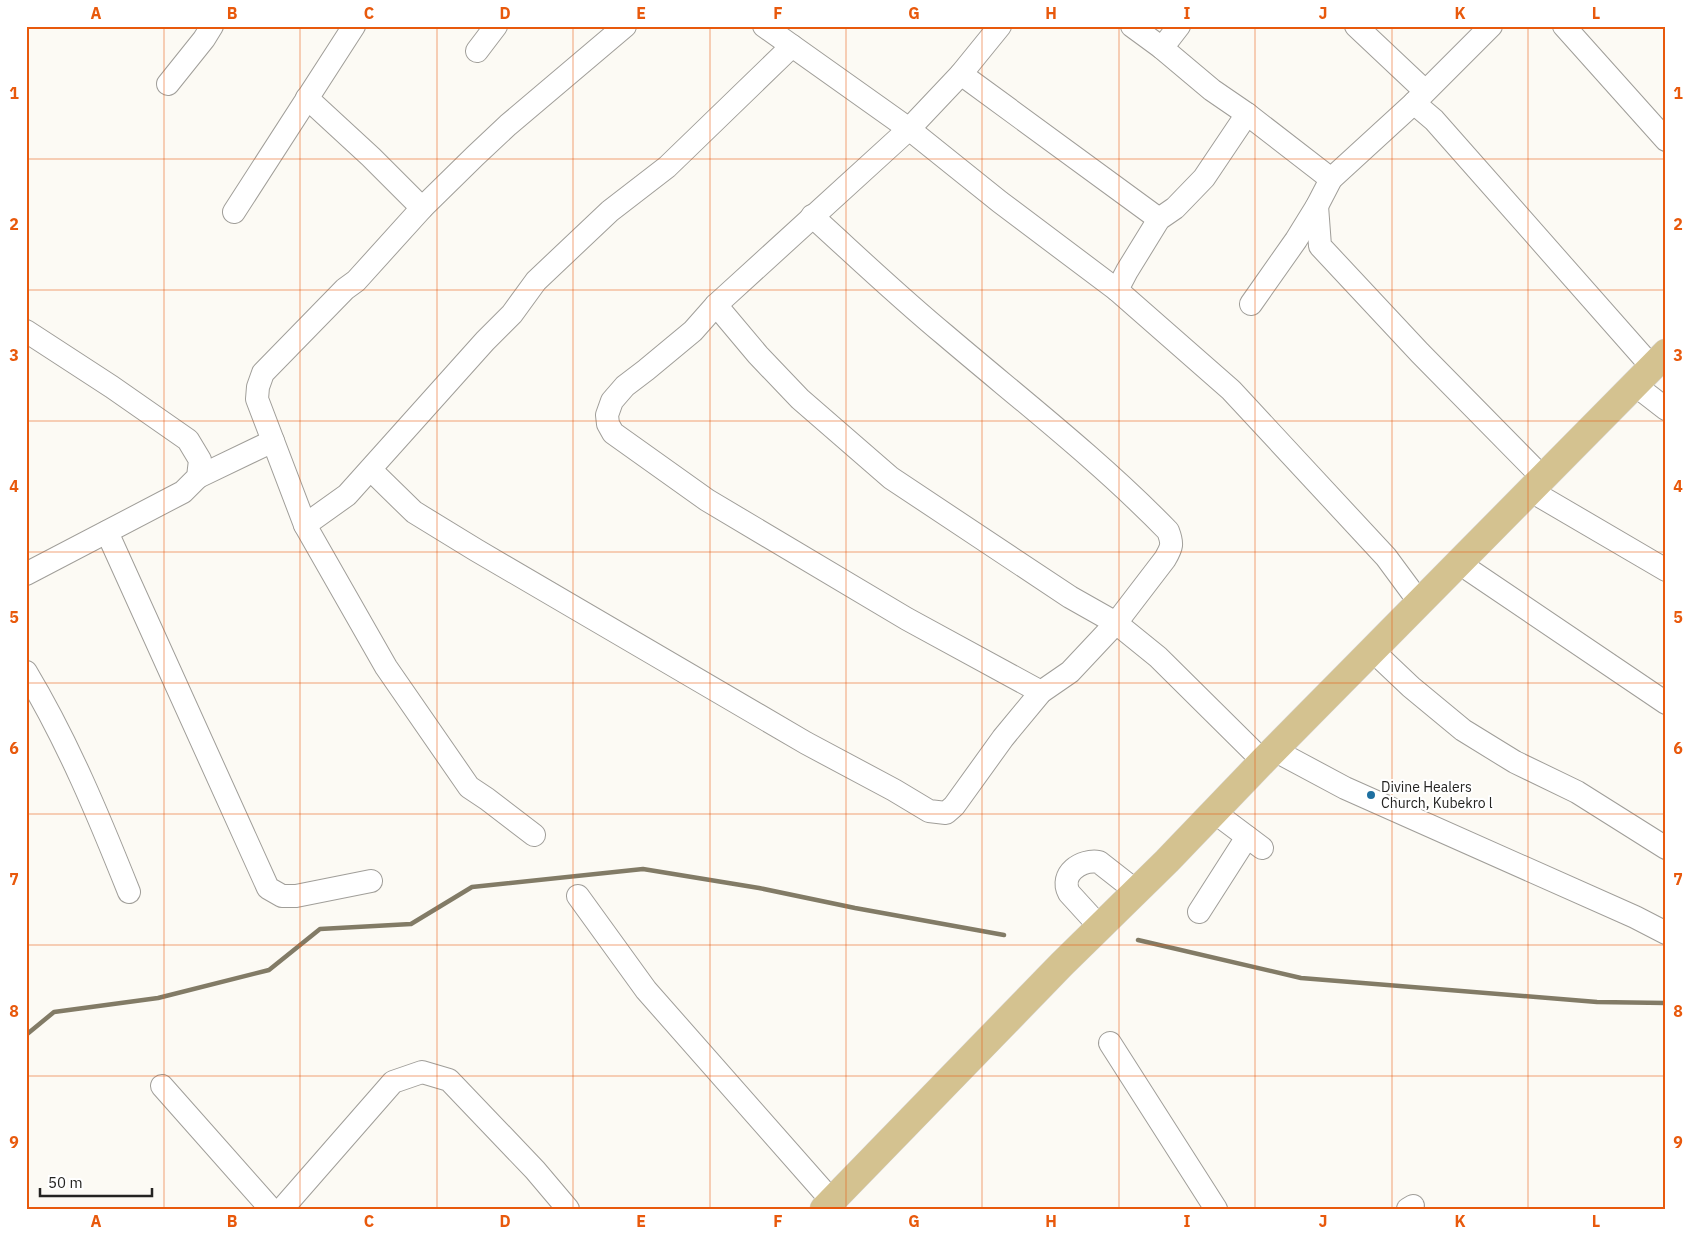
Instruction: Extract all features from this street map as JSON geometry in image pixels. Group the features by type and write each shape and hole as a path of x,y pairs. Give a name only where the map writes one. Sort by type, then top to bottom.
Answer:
{"main road":[{"path":"828,1205 1651,368"}],"street":[{"path":"168,84 212,26"},
{"path":"234,212 354,26"},
{"path":"477,51 496,26"},
{"path":"534,835 487,798 469,787 386,667 305,525 257,399 258,387 263,373 356,281 422,208 508,125 625,26"},
{"path":"764,26 909,129 1000,202 1117,290 1231,390 1386,558 1420,603"},
{"path":"1000,26 961,74 909,129 716,305 692,331 625,386 612,400 607,415 608,424 613,433 707,500 907,619 1041,692"},
{"path":"1132,26 1162,48 1212,90 1247,114 1332,179"},
{"path":"1162,48 1179,26"},
{"path":"1356,26 1419,97 1434,120 1651,368 1666,409"},
{"path":"1251,304 1296,240 1332,179 1491,26"},
{"path":"1564,26 1666,140"},
{"path":"305,525 347,495 371,470 512,314 536,281 555,262 610,211 667,166 792,46"},
{"path":"961,74 1159,219"},
{"path":"308,98 422,208"},
{"path":"1117,290 1127,270 1159,219 1175,208 1204,178 1247,114"},
{"path":"1317,206 1320,246"},
{"path":"371,470 414,512 476,550 806,744 929,810 946,813 954,806 1003,738 1041,692 1070,672 1116,623 1172,547 1168,531 1137,499 943,334 812,216"},
{"path":"1296,240 1320,246 1420,353 1537,485 1666,570"},
{"path":"716,305 758,355 800,399 890,478 1070,597 1116,623 1269,755 1635,917 1666,933"},
{"path":"26,331 112,387 188,440 200,460 198,477"},
{"path":"26,574 183,492 198,477 273,441"},
{"path":"107,532 268,888 282,896 296,896 371,881"},
{"path":"1459,563 1666,703"},
{"path":"1373,651 1410,687 1463,730 1514,762 1577,792 1666,848"},
{"path":"26,672 50,712 97,812 130,892"},
{"path":"1199,912 1254,843 1214,812"},
{"path":"1100,927 1069,893 1066,886 1067,876 1084,863 1099,862 1136,891"},
{"path":"578,896 646,990 828,1205"},
{"path":"1110,1043 1216,1209"},
{"path":"282,1209 393,1082 422,1072 449,1080 535,1170 568,1209"},
{"path":"162,1086 271,1209"}],"waterway":[{"path":"26,1035 54,1012 158,998 269,970 320,929 411,924 472,887 643,869 759,888 855,908 1004,935"},
{"path":"1138,940 1301,978 1597,1002 1666,1003"}],"place":[{"name":"Divine Healers Church, Kubekro l","path":"1371,795"}]}
